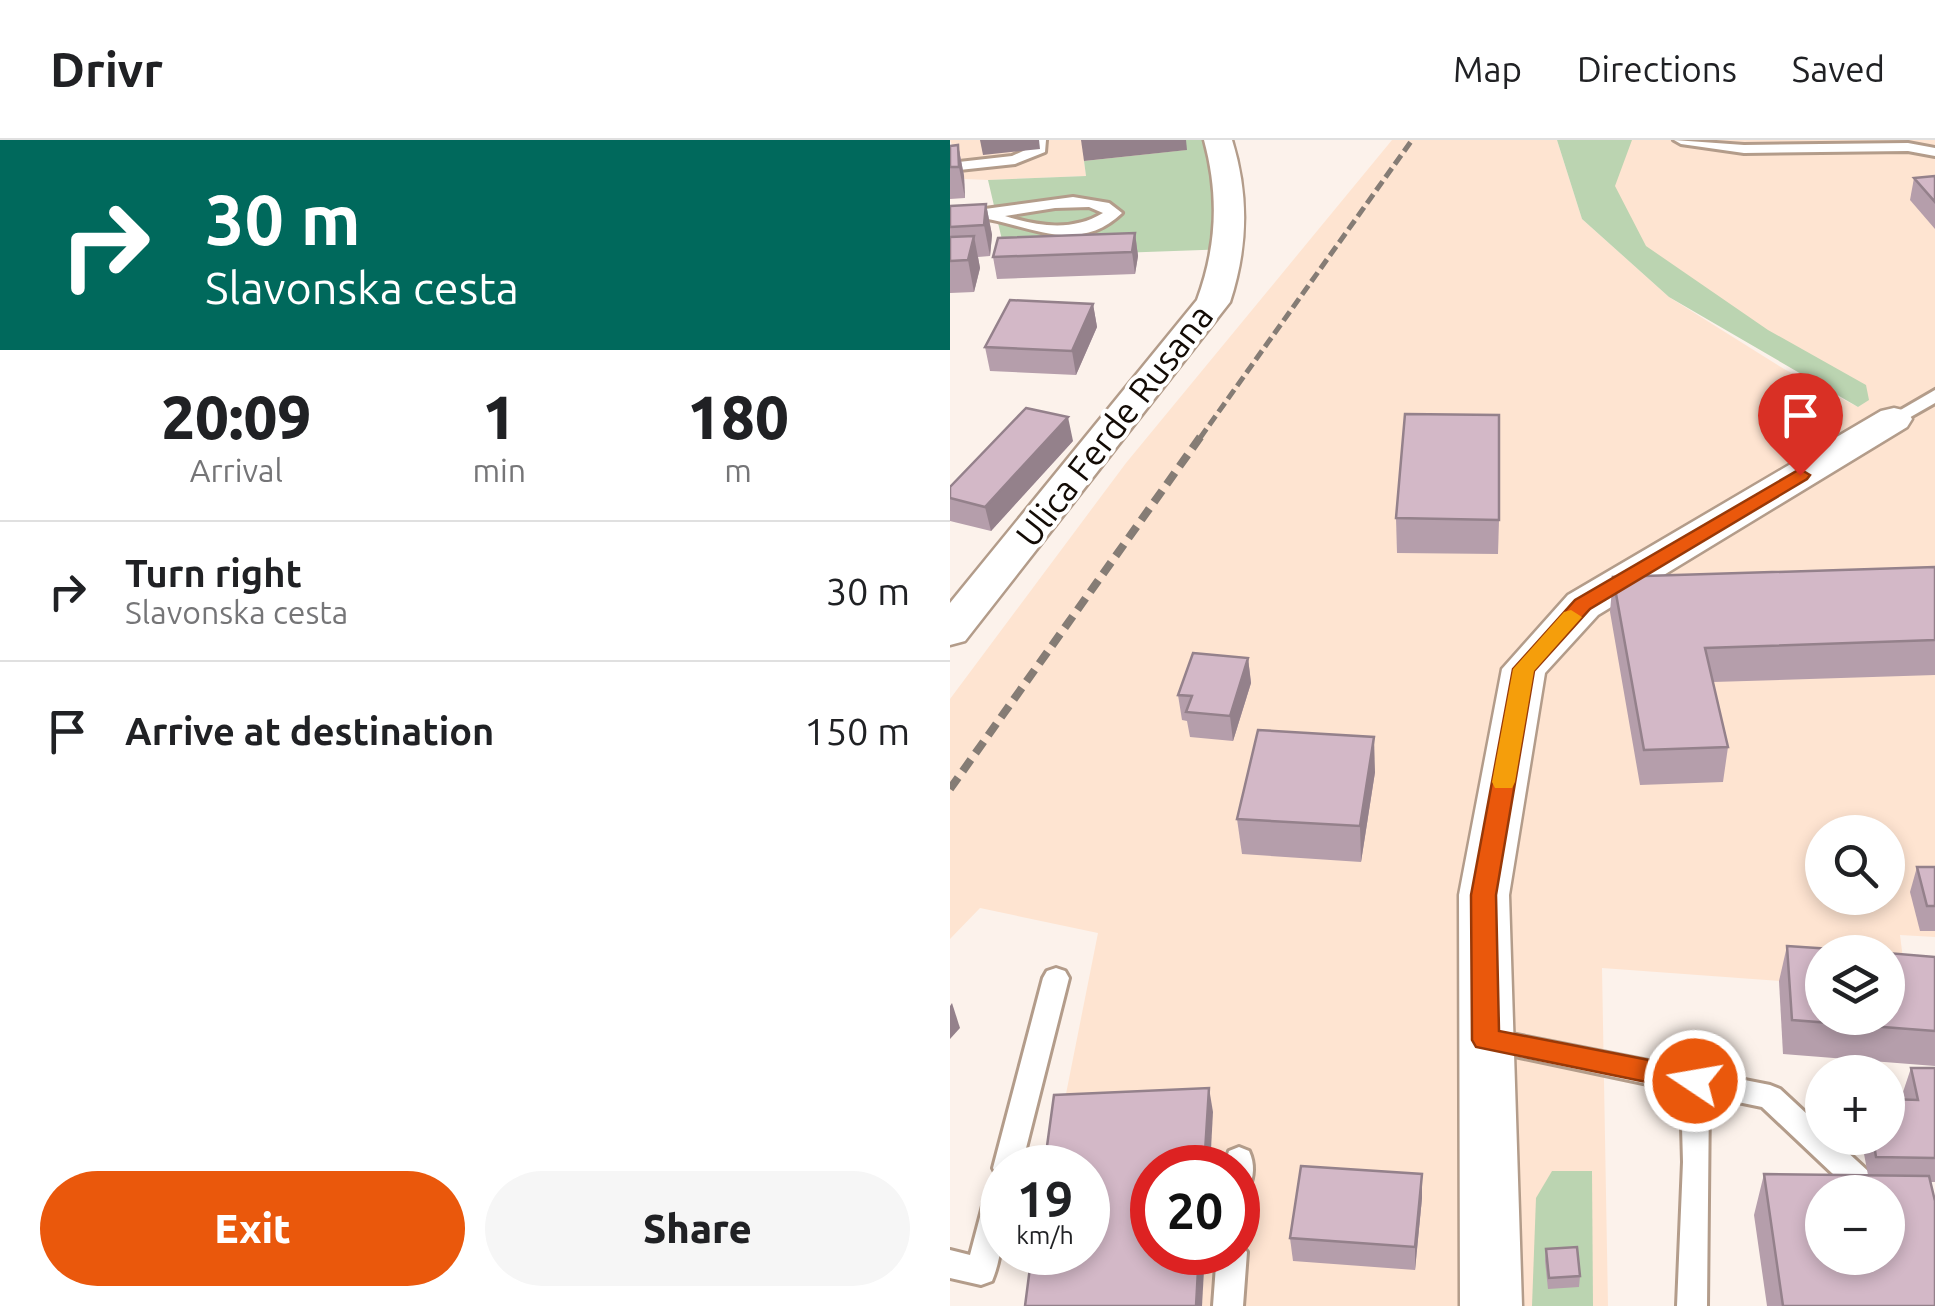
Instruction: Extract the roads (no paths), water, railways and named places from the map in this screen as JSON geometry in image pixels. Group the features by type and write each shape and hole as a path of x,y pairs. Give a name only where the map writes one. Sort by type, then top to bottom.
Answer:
{"street":[{"name":"Ulica Ferde Rusana","path":"950,631 1213,302 1230,249 1230,186 1218,140"},
{"path":"1491,1306 1484,895 1524,669 1582,604 1894,420"}],"lane":[{"path":"950,166 1015,160 1040,149 1040,140"},
{"path":"1681,140 1744,149 1863,144 1935,152"},
{"path":"950,213 985,214 1079,202 1106,205 1114,213 1083,228 1050,231 1031,231 985,214"},
{"path":"1894,420 1935,395"},
{"path":"1014,1145 1056,978"},
{"path":"1486,1040 1770,1098 1852,1175"},
{"path":"1692,1306 1697,1162 1695,1081"},
{"path":"950,1264 980,1271"},
{"path":"1228,1306 1230,1275"}],"railway":[{"path":"1200,438 1412,140"},
{"path":"950,789 1201,436"}]}
